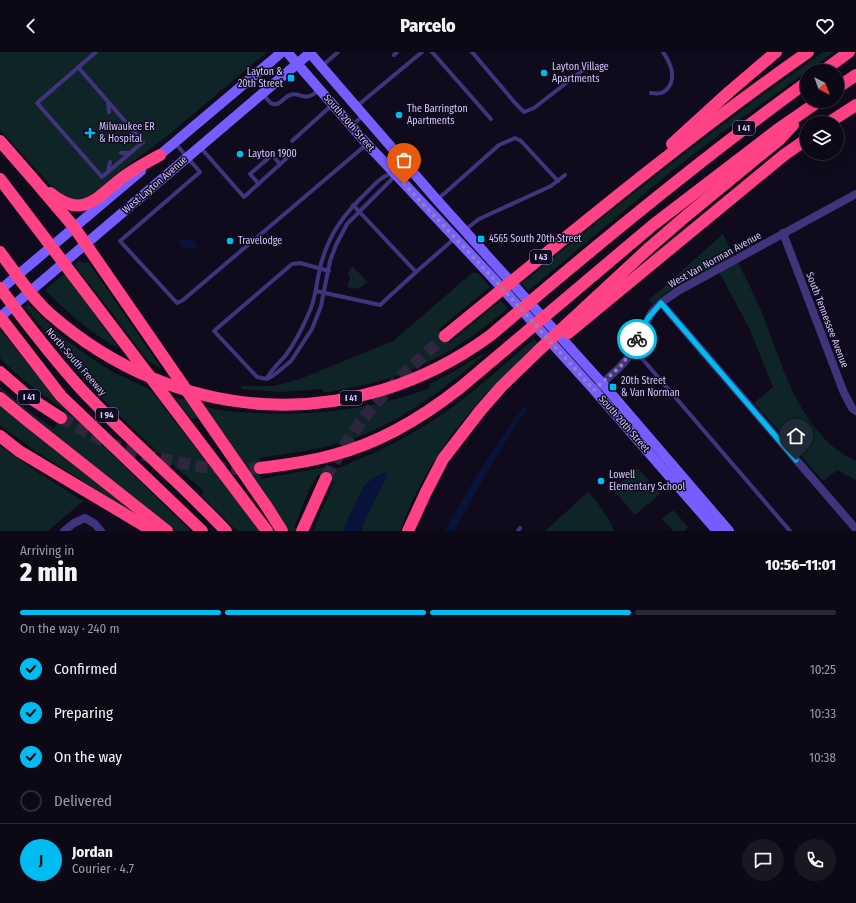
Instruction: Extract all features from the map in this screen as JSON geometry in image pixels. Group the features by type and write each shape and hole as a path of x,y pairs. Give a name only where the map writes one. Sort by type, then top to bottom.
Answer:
{"highway":[{"path":"638,180 640,170 776,52"},
{"name":"I 43","path":"445,336 638,180 754,90 808,52"},
{"path":"833,64 849,52"},
{"path":"844,83 856,74"},
{"name":"I 41","path":"0,252 25,286 48,312 89,345 135,371 176,387 241,403 306,404 340,401 375,393 407,382 430,372 476,346 492,335 638,212 744,128 800,87"},
{"path":"838,116 856,105"},
{"name":"I 41","path":"260,468 309,461 344,452 391,433 434,408 462,387 653,225 771,135 809,108"},
{"path":"408,531 444,460 480,411 502,387 539,350 649,248 780,139 806,110"},
{"path":"0,141 74,227 282,531"},
{"path":"524,366 544,354 778,160 800,144"},
{"path":"34,180 60,201 70,205 79,206 89,204 123,177 160,155"},
{"path":"0,179 170,401 267,531"},
{"name":"North-South Freeway","path":"0,289 28,326 82,389 226,531"},
{"name":"I 94","path":"0,317 62,396 202,531"},
{"name":"I 41","path":"0,372 30,398 61,418"},
{"path":"0,398 167,531"},
{"path":"0,436 19,451 153,531"},
{"path":"302,531 326,478"}],"street":[{"name":"West Layton Avenue","path":"0,289 282,52"},
{"name":"South 20th Street","path":"287,52 367,144 456,238 495,273 729,531"},
{"name":"West Layton Avenue","path":"0,317 310,52"},
{"name":"South 20th Street","path":"310,52 464,230 495,273"},
{"name":"West Van Norman Avenue","path":"598,387 623,364 648,318 661,303 678,291 856,194"},
{"path":"456,238 464,230"},
{"name":"South Tennessee Avenue","path":"783,233 844,393 852,408 856,411"},
{"path":"661,303 856,529"},
{"name":"South 20th Street","path":"598,387 717,531"},
{"path":"64,531 74,523 85,518 95,524 101,531"}],"lane":[{"path":"78,68 142,142 102,178 37,103 96,52"},
{"path":"322,67 338,52"},
{"path":"357,106 422,52"},
{"path":"432,52 491,119"},
{"path":"472,52 524,112 534,108 592,63"},
{"path":"651,93 659,94 664,92 671,83 672,72 668,60 663,52"},
{"path":"262,93 270,103 277,104 290,95 304,97 312,96 319,90"},
{"path":"108,103 109,112"},
{"path":"292,141 332,104"},
{"path":"351,126 364,115"},
{"path":"117,120 125,122"},
{"path":"437,200 500,145 515,138 521,141 558,181"},
{"path":"175,143 200,172 120,242 177,303 183,300 367,144"},
{"path":"200,147 244,197 288,157"},
{"path":"121,153 130,152"},
{"path":"259,184 250,174 272,155 280,164"},
{"path":"108,172 110,162"},
{"path":"267,379 270,371 285,356 297,338 310,313 320,268 325,252 337,226 353,205 386,175 394,173"},
{"path":"328,271 300,263 292,264 214,331 257,377 267,379 274,375 291,360 312,329 321,306 324,293 330,261 336,245 347,224 391,180 394,173"},
{"path":"464,230 479,219 535,194 558,181 565,175"},
{"path":"353,205 416,272"},
{"path":"316,291 380,305 456,238"},
{"path":"633,348 790,531"}],"green space":[{"path":"0,52 267,52 165,138 119,172 86,200 75,202 55,190 0,130"},
{"path":"823,52 834,52 817,64 806,64"},
{"path":"800,69 800,76 673,170 528,291 522,284 670,165"},
{"path":"723,234 758,303 786,376 796,397 807,417 821,434 837,449 856,461 856,480 837,470 823,481 754,403 773,387 749,328 716,266 666,293 653,304 649,300"},
{"path":"80,260 81,262 89,263 162,369 148,361 74,265"},
{"path":"352,266 368,282 358,289 347,287 350,278 348,273"},
{"path":"65,273 120,349 99,337 62,307 45,290"},
{"path":"472,273 478,273 490,287 439,329 450,343 499,302 501,301 508,308 481,330 436,358 387,379 324,393 322,389 281,392 241,389 241,386 274,386 300,379 393,341"},
{"path":"28,304 65,339 91,358 115,373 151,390 260,531 237,531 201,495 204,491 177,469 126,422 92,387 62,354 25,307"},
{"path":"0,329 50,391 74,417 191,531 176,531 18,407 0,391 0,387 30,412 54,429 65,410 31,386 0,358"},
{"path":"534,339 538,343 494,385 457,428 440,451 412,502 400,531 313,531 334,482 318,474 308,492 294,528 301,531 287,531 199,405 228,411 278,414 344,410 388,401 430,388 429,384 453,372 482,354 483,356 430,398 372,431 329,446 260,458 261,479 330,466 338,468 420,429 457,404"},
{"path":"174,397 185,400 198,418 191,419"},
{"path":"0,405 146,522 34,450 0,425"},
{"path":"0,445 31,468 83,501 48,531 0,531"},
{"path":"638,468 660,494 635,515 613,489"},
{"path":"588,492 603,510 614,531 545,531"},
{"path":"673,510 688,527 684,531 673,531 662,519"}],"water":[{"path":"179,239 194,241 197,244 197,247 193,249 179,246"},
{"path":"524,406 527,407 526,411 492,464 454,531 445,531 482,467"},
{"path":"386,472 387,476 364,522 362,531 344,531 344,527 364,486 373,478"}],"tunnel":[{"path":"326,478 346,443 369,411 422,356 445,336"},
{"path":"61,418 105,442 144,455 201,467 240,469 260,468"}],"way so far":[{"path":"404,184 456,238 594,390 623,364 637,339"}],"place":[{"name":"Layton Village Apartments","path":"544,73"},
{"name":"Layton & 20th Street","path":"291,78"},
{"name":"The Barrington Apartments","path":"399,115"},
{"name":"Milwaukee ER & Hospital","path":"90,133"},
{"name":"Layton 1900","path":"240,154"},
{"name":"4565 South 20th Street","path":"481,239"},
{"name":"Travelodge","path":"230,241"},
{"name":"20th Street & Van Norman","path":"613,387"},
{"name":"Lowell Elementary School","path":"601,481"}],"route":[{"path":"637,339 648,318 661,303 796,460"}]}
